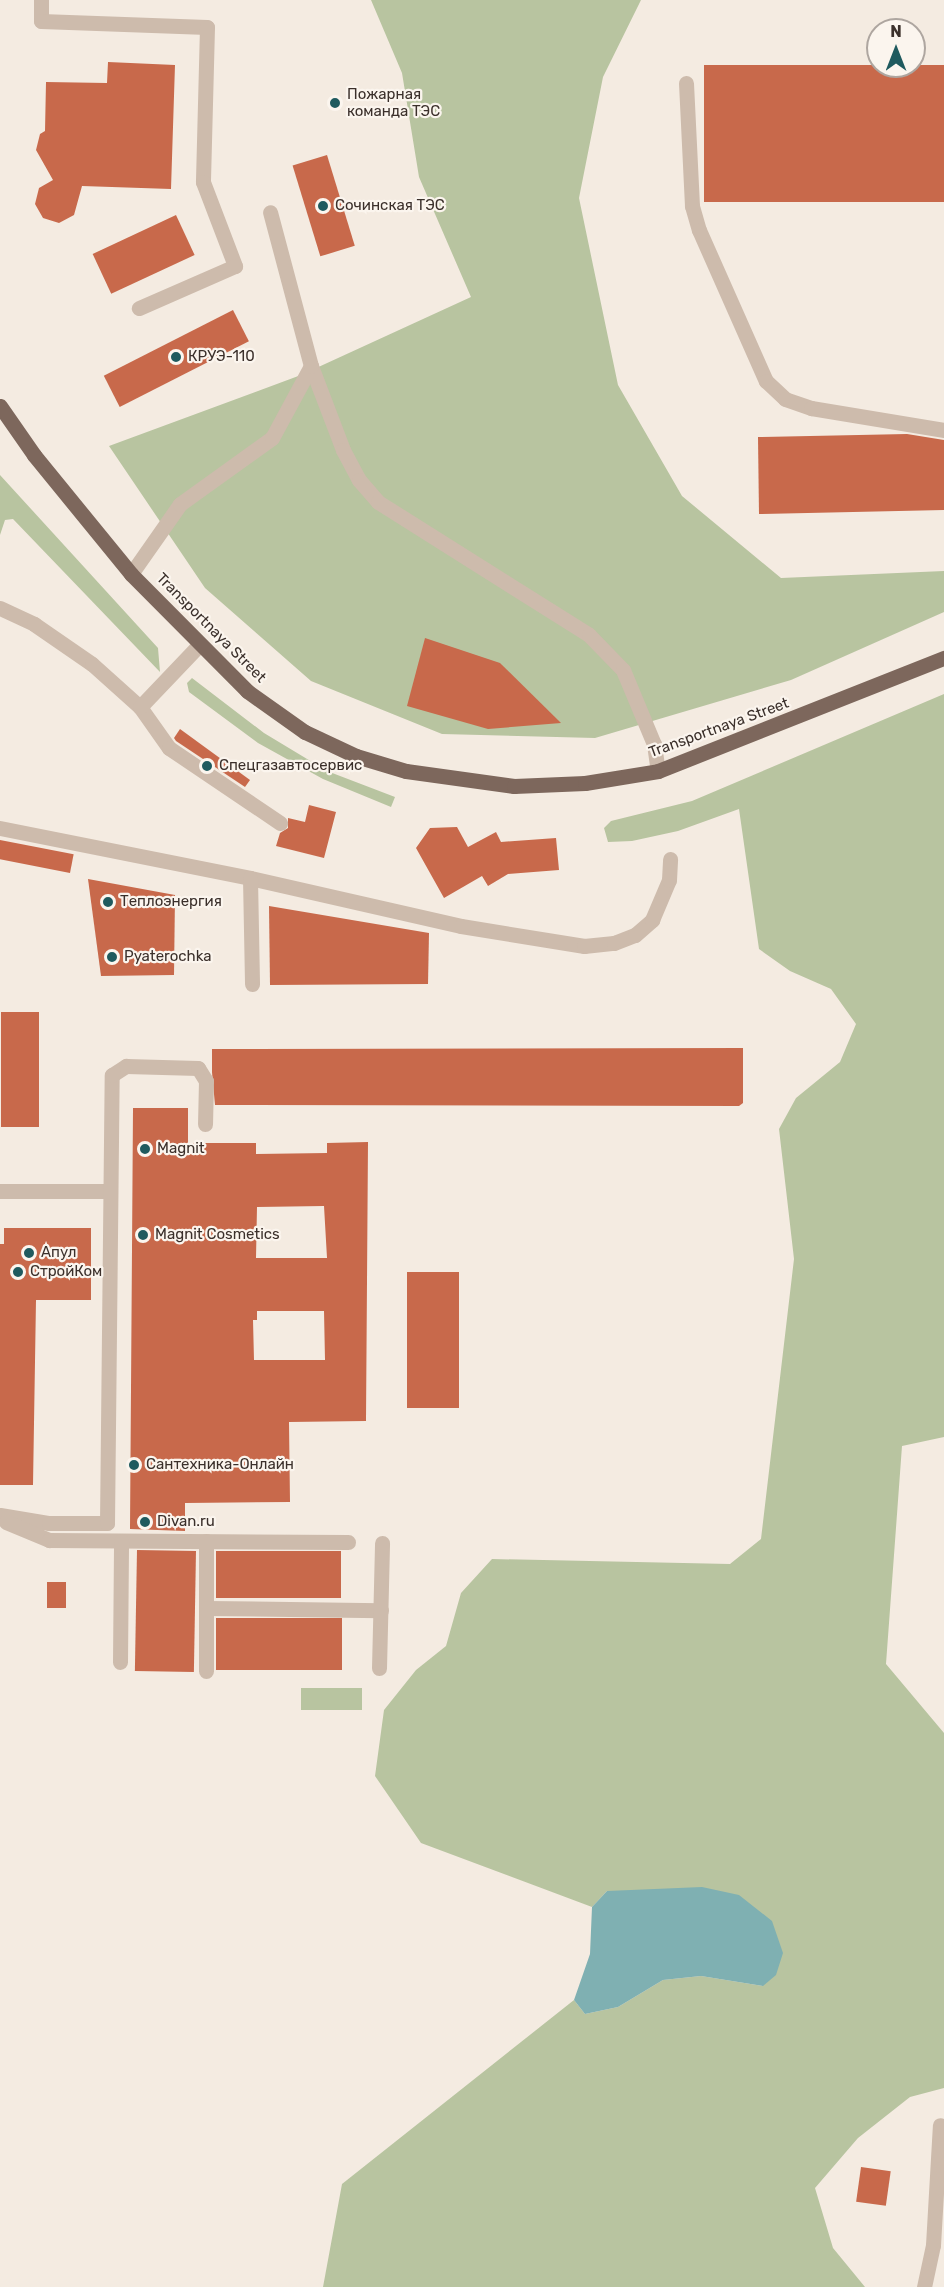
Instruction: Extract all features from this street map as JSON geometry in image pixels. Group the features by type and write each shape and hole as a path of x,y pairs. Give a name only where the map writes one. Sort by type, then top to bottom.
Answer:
{"main road":[{"name":"Transportnaya Street","path":"0,406 34,455 131,574 247,691 305,732 356,756 406,771 514,786 585,783 658,771 944,658"}],"lane":[{"path":"41,0 41,21 207,27 203,182 235,266 139,308"},
{"path":"686,83 692,206 699,230 766,381 785,399 811,408 944,430"},
{"path":"270,212 311,366 344,450 359,480 378,502 589,635 623,670 654,744 658,771"},
{"path":"131,574 180,504 272,438 311,366"},
{"path":"0,608 34,624 92,664 140,707 169,748 280,823"},
{"path":"140,707 199,645"},
{"path":"0,828 250,878 472,928 584,946 614,943 635,935 652,920 669,880 670,859"},
{"path":"250,878 252,984"},
{"path":"0,1518 49,1523 107,1523 109,1081 118,1068 198,1068 206,1081 205,1124"},
{"path":"0,1191 109,1191"},
{"path":"0,1518 49,1540 348,1542"},
{"path":"120,1662 121,1541"},
{"path":"206,1541 206,1671"},
{"path":"379,1668 382,1543"},
{"path":"206,1608 381,1610"},
{"path":"924,2287 933,2245 940,2125"}],"green space":[{"path":"371,0 641,0 603,77 579,198 618,385 682,496 781,578 944,571 944,612 791,680 595,738 442,734 311,681 205,588 109,446 301,375 471,297 419,177 402,73"},
{"path":"0,475 158,648 160,672 13,519 5,520 0,535"},
{"path":"192,678 264,733 327,771 395,797 391,807 323,779 258,743 189,692 187,683"},
{"path":"944,694 944,1437 902,1446 886,1664 944,1733 944,2088 910,2097 858,2138 815,2188 833,2248 865,2287 323,2287 342,2184 574,2000 585,2014 618,2007 663,1980 701,1976 763,1986 640,1893 607,1891 592,1907 421,1843 375,1776 384,1710 416,1670 446,1646 461,1593 492,1559 730,1564 761,1539 794,1259 779,1129 796,1098 840,1062 856,1024 831,989 790,971 759,949 739,809 678,831 632,841 608,842 604,828 611,821 692,801"},
{"path":"301,1688 362,1688 362,1710 301,1710"}],"water":[{"path":"702,1887 739,1895 772,1921 783,1953 776,1975 763,1986 701,1976 663,1980 618,2007 585,2014 574,2000 590,1954 592,1907 607,1891"}],"building":[{"path":"108,62 175,65 171,189 82,186 74,215 59,223 43,218 35,204 39,188 53,180 36,150 40,134 45,131 46,82 107,83"},
{"path":"704,65 866,65 866,78 926,78 926,65 944,65 944,202 704,202"},
{"name":"Сочинская ТЭС","path":"327,155 355,246 320,256 293,166"},
{"path":"176,215 195,255 111,294 93,254"},
{"name":"КРУЭ-110","path":"233,310 249,341 120,407 104,376"},
{"path":"907,434 944,440 944,510 759,514 758,437"},
{"path":"425,638 500,663 561,723 488,729 407,706"},
{"path":"180,729 250,780 245,787 176,741 174,738"},
{"path":"309,805 336,812 324,858 276,846 280,833 288,828 288,818 305,822"},
{"path":"457,827 468,847 496,832 501,842 556,838 559,870 508,874 488,886 482,876 444,898 416,848 430,828"},
{"path":"0,840 74,854 70,873 0,859"},
{"path":"88,879 175,895 174,975 101,976"},
{"path":"269,906 429,933 428,984 270,985"},
{"path":"1,1012 39,1012 39,1127 1,1127"},
{"path":"743,1048 743,1103 739,1106 215,1105 212,1072 212,1049"},
{"path":"133,1108 188,1108 188,1143 256,1143 256,1154 327,1153 327,1143 368,1142 366,1421 289,1422 290,1502 185,1503 185,1531 130,1529","holes":["324,1206 327,1258 256,1258 257,1207","257,1311 324,1311 325,1360 254,1360 253,1320 257,1320"]},
{"path":"4,1228 91,1228 91,1300 36,1300 33,1485 0,1485 0,1244 4,1244"},
{"path":"407,1272 459,1272 459,1408 407,1408"},
{"path":"137,1550 196,1551 194,1672 135,1671"},
{"path":"216,1551 341,1551 341,1598 216,1598"},
{"path":"47,1582 66,1582 66,1608 47,1608"},
{"path":"216,1618 342,1618 342,1670 216,1670"},
{"path":"861,2167 891,2171 886,2206 856,2202"}],"place":[{"name":"Пожарная команда ТЭС","path":"335,103"},
{"name":"Сочинская ТЭС","path":"323,206"},
{"name":"КРУЭ-110","path":"176,357"},
{"name":"Спецгазавтосервис","path":"207,766"},
{"name":"Теплоэнергия","path":"108,902"},
{"name":"Pyaterochka","path":"112,957"},
{"name":"Magnit","path":"145,1149"},
{"name":"Magnit Cosmetics","path":"143,1235"},
{"name":"Апул","path":"29,1253"},
{"name":"СтройКом","path":"18,1272"},
{"name":"Сантехника-Онлайн","path":"134,1465"},
{"name":"Divan.ru","path":"145,1522"}]}
